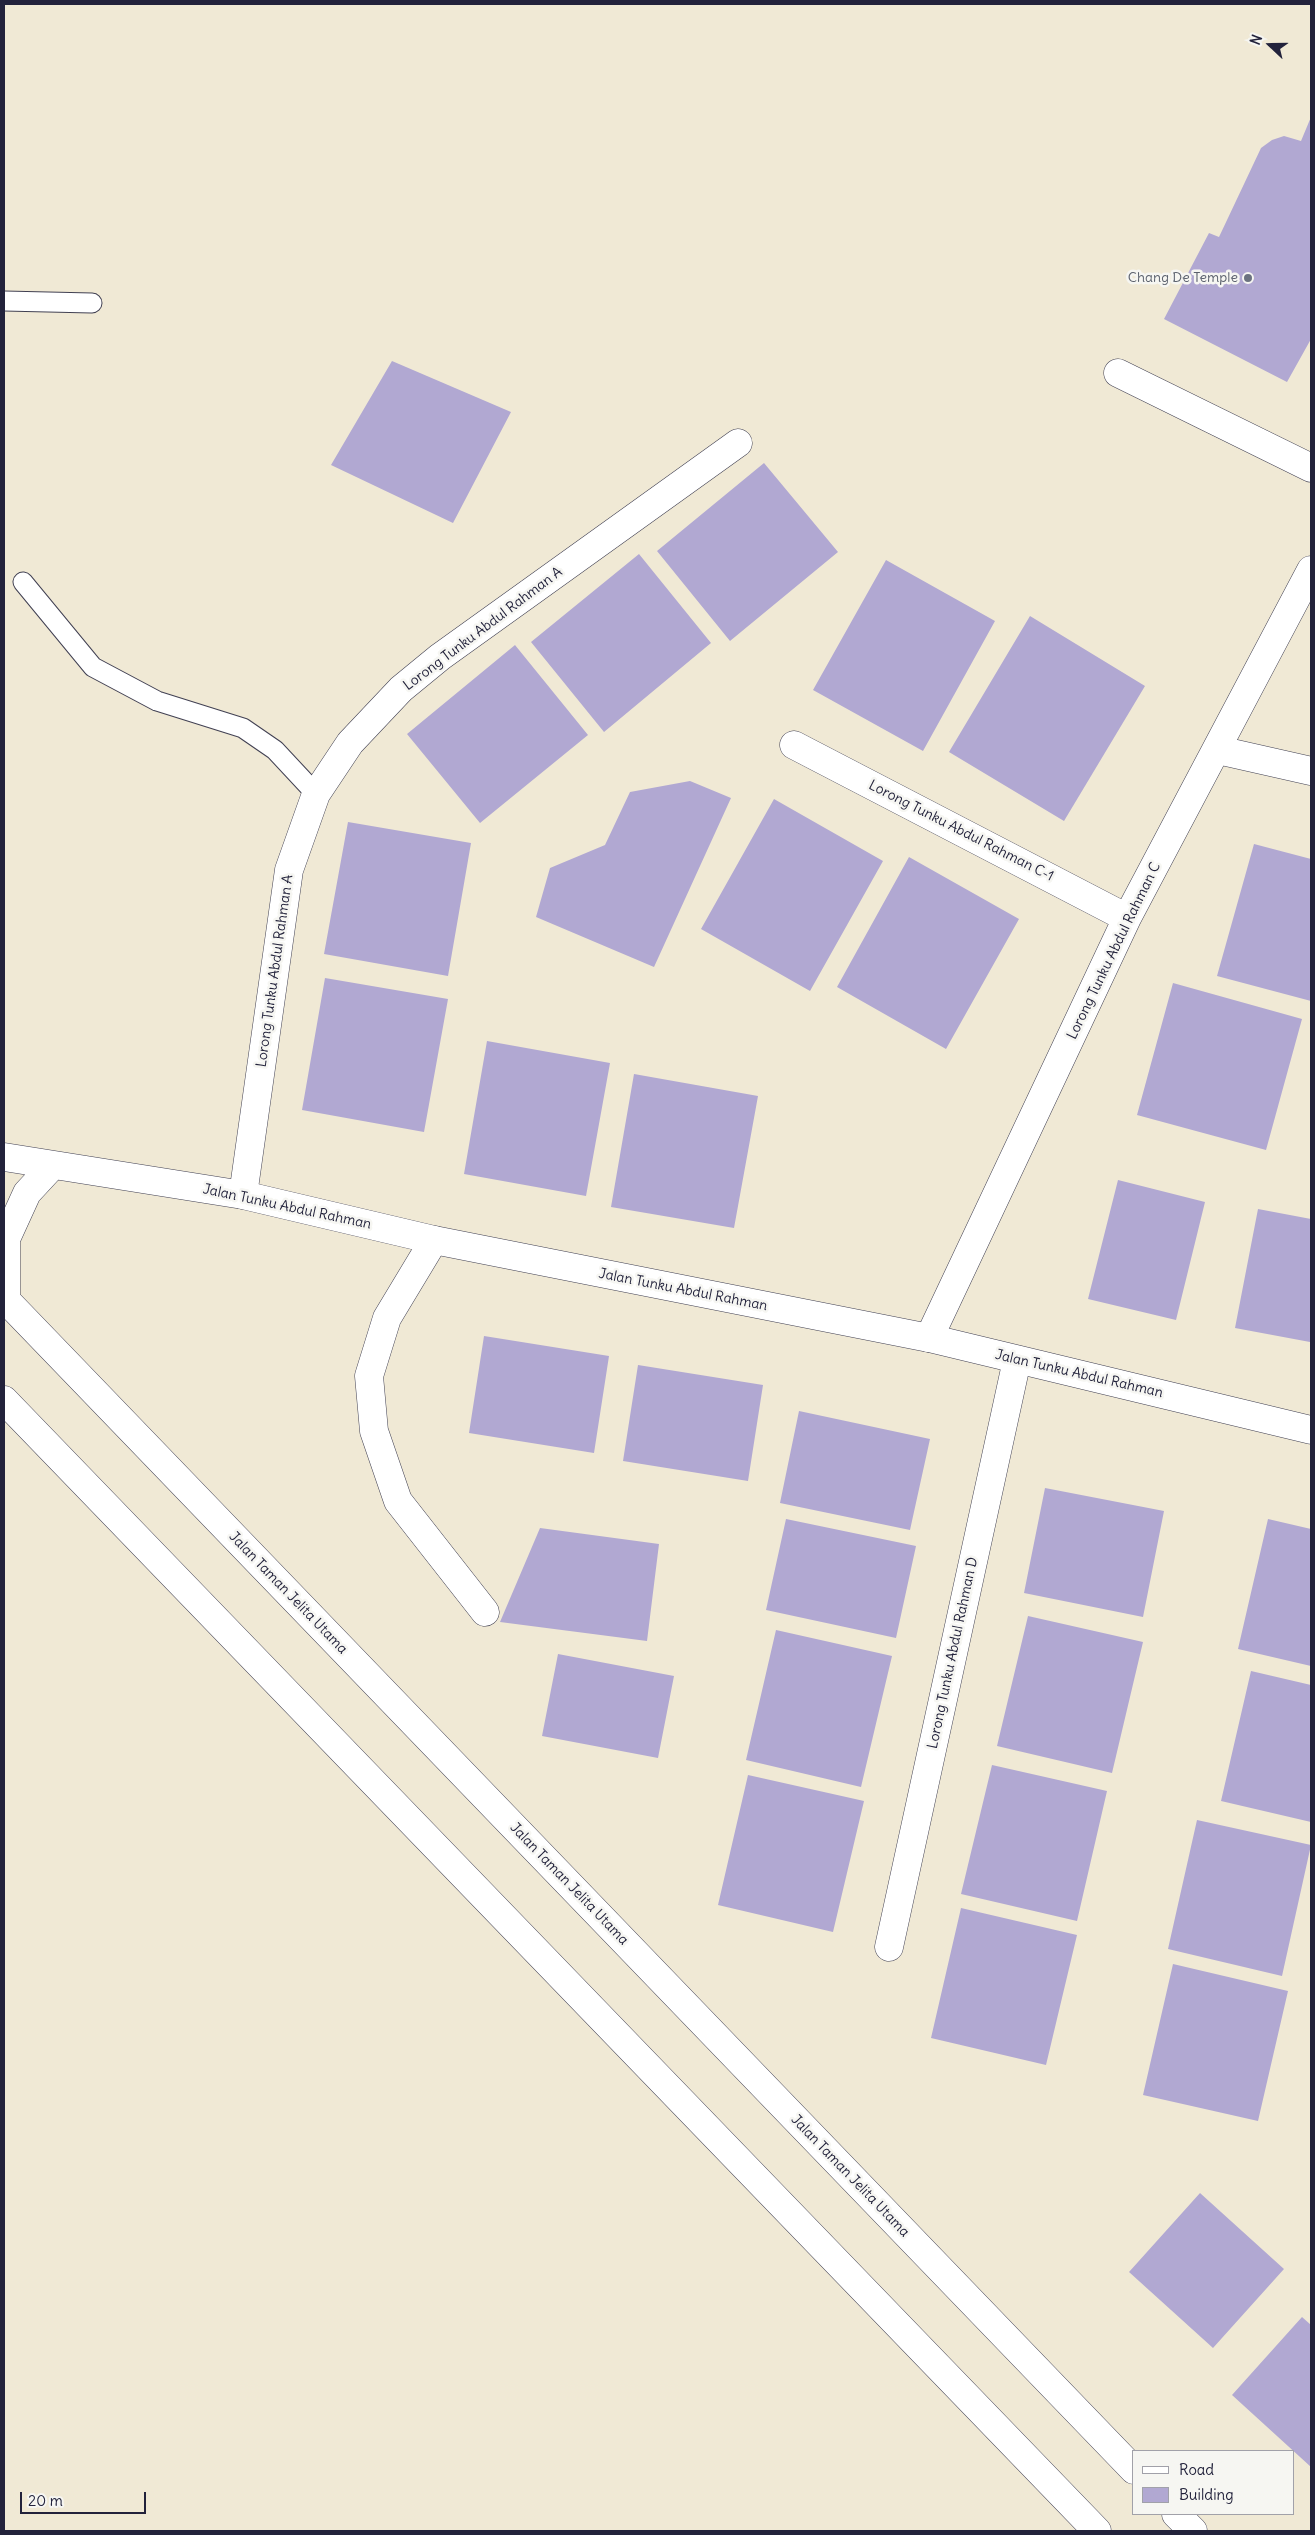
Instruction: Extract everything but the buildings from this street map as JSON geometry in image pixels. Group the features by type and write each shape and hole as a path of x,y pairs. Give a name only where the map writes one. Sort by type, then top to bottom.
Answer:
{"street":[{"path":"1118,373 1311,468"},
{"name":"Lorong Tunku Abdul Rahman A","path":"243,1195 289,870 316,794 350,743 401,689 440,657 738,443"},
{"name":"Lorong Tunku Abdul Rahman C","path":"929,1338 1127,918 1218,750 1311,570"},
{"name":"Lorong Tunku Abdul Rahman C-1","path":"794,745 1127,918"},
{"path":"1218,750 1311,771"},
{"name":"Jalan Tunku Abdul Rahman","path":"4,1157 243,1195 434,1240 929,1338 1311,1430"},
{"path":"5,1300 6,1239 27,1193 52,1166"},
{"path":"434,1240 387,1318 370,1376 374,1431 398,1501 486,1612"},
{"name":"Jalan Taman Jelita Utama","path":"5,1300 1132,2468"},
{"name":"Lorong Tunku Abdul Rahman D","path":"889,1947 1018,1360"},
{"path":"4,1400 1097,2531"},
{"path":"1177,2515 1193,2531"}],"lane":[{"path":"4,301 92,303"},
{"path":"23,582 93,666 157,701 243,728 275,750 316,794"}],"place":[{"name":"Chang De Temple","path":"1248,278"}]}
